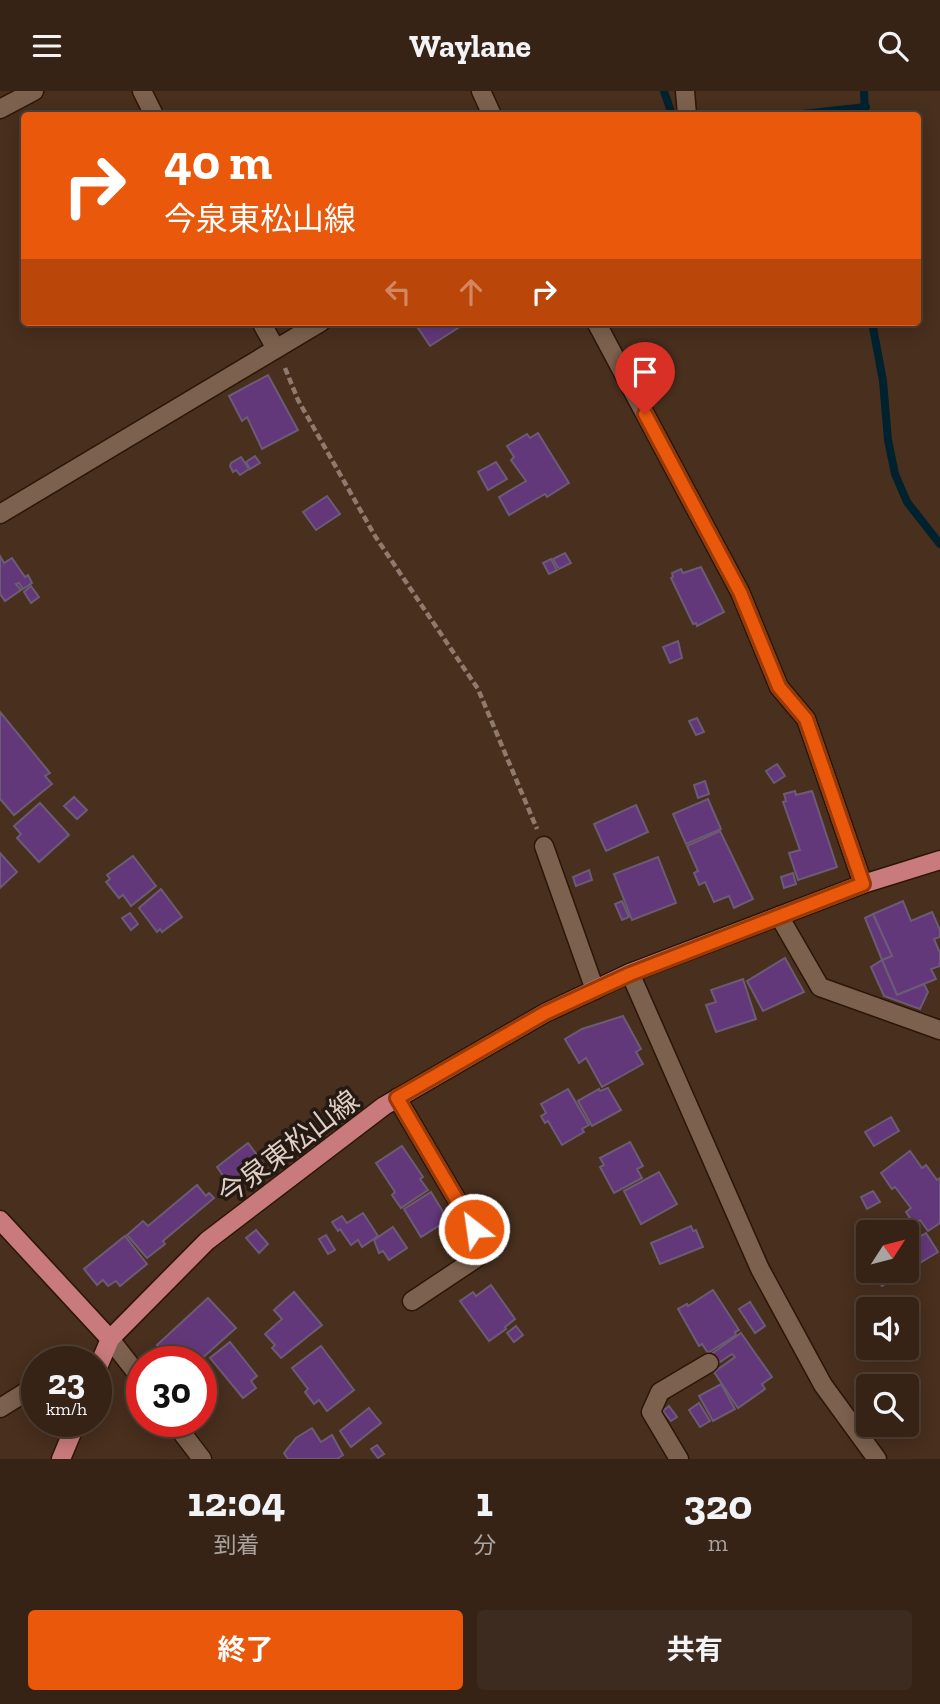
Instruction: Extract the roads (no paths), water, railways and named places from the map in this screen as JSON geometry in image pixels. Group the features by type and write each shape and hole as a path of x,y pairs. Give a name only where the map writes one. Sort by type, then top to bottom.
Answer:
{"main road":[{"name":"今泉東松山線","path":"110,1339 207,1241 397,1098 545,1013 595,989 863,884 940,860"},
{"path":"0,1220 110,1339 107,1346"},
{"path":"61,1459 70,1437"}],"street":[{"path":"0,109 34,91"},
{"path":"142,91 152,112"},
{"path":"481,91 491,112"},
{"path":"685,91 687,112"},
{"path":"263,326 276,349"},
{"path":"0,514 314,326"},
{"path":"598,326 740,592 779,687 806,719 863,884"},
{"path":"544,846 595,989"},
{"path":"779,916 820,987 940,1030"},
{"path":"630,974 760,1269 823,1385 877,1459"},
{"path":"397,1098 487,1251 412,1301"},
{"path":"110,1339 126,1360"},
{"path":"679,1459 651,1412 660,1392 709,1363"},
{"path":"0,1408 21,1395"},
{"path":"185,1437 202,1459"}],"waterway":[{"path":"664,91 671,112"},
{"path":"864,91 865,112"},
{"path":"820,112 866,107"},
{"path":"873,326 895,474 907,502 940,544"}]}
